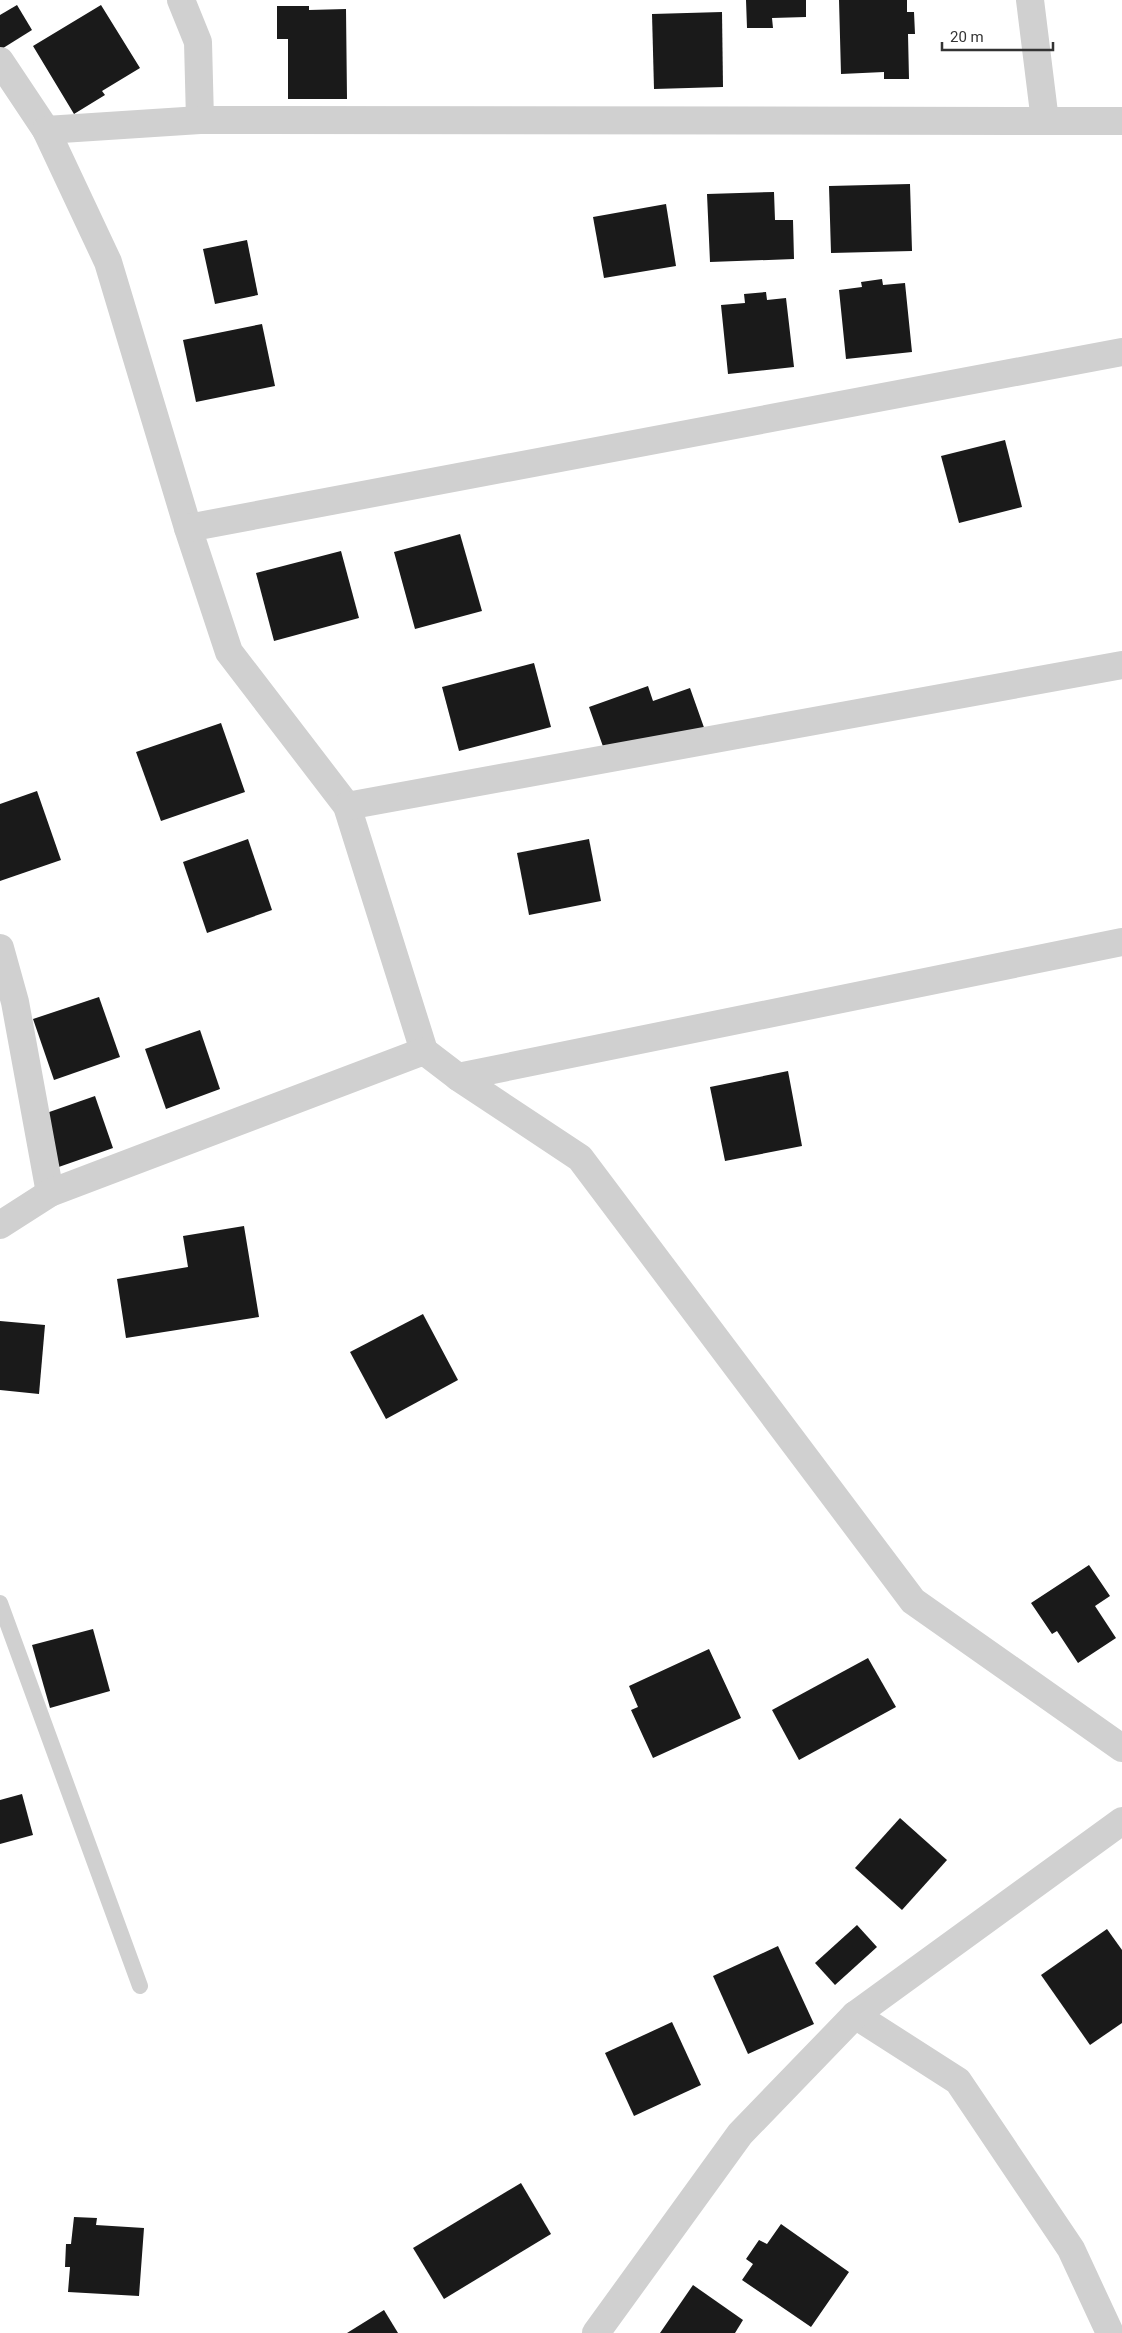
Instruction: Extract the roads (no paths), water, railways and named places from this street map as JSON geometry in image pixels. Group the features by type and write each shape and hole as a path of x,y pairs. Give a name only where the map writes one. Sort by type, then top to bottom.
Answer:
{"street":[{"path":"181,0 198,42 200,120"},
{"path":"1030,0 1046,121"},
{"path":"0,62 46,130 108,262 188,528 229,652 346,806 424,1051 458,1077 580,1158 913,1601 1122,1748"},
{"path":"46,130 200,120 1122,121"},
{"path":"188,528 1122,352"},
{"path":"346,806 1122,665"},
{"path":"458,1077 1122,942"},
{"path":"0,948 15,1002 50,1193"},
{"path":"0,1224 50,1193 424,1051"},
{"path":"596,2333 740,2134 855,2016 1122,1821"},
{"path":"855,2016 958,2081 1071,2249 1110,2333"}],"lane":[{"path":"0,1603 140,1986"}]}
